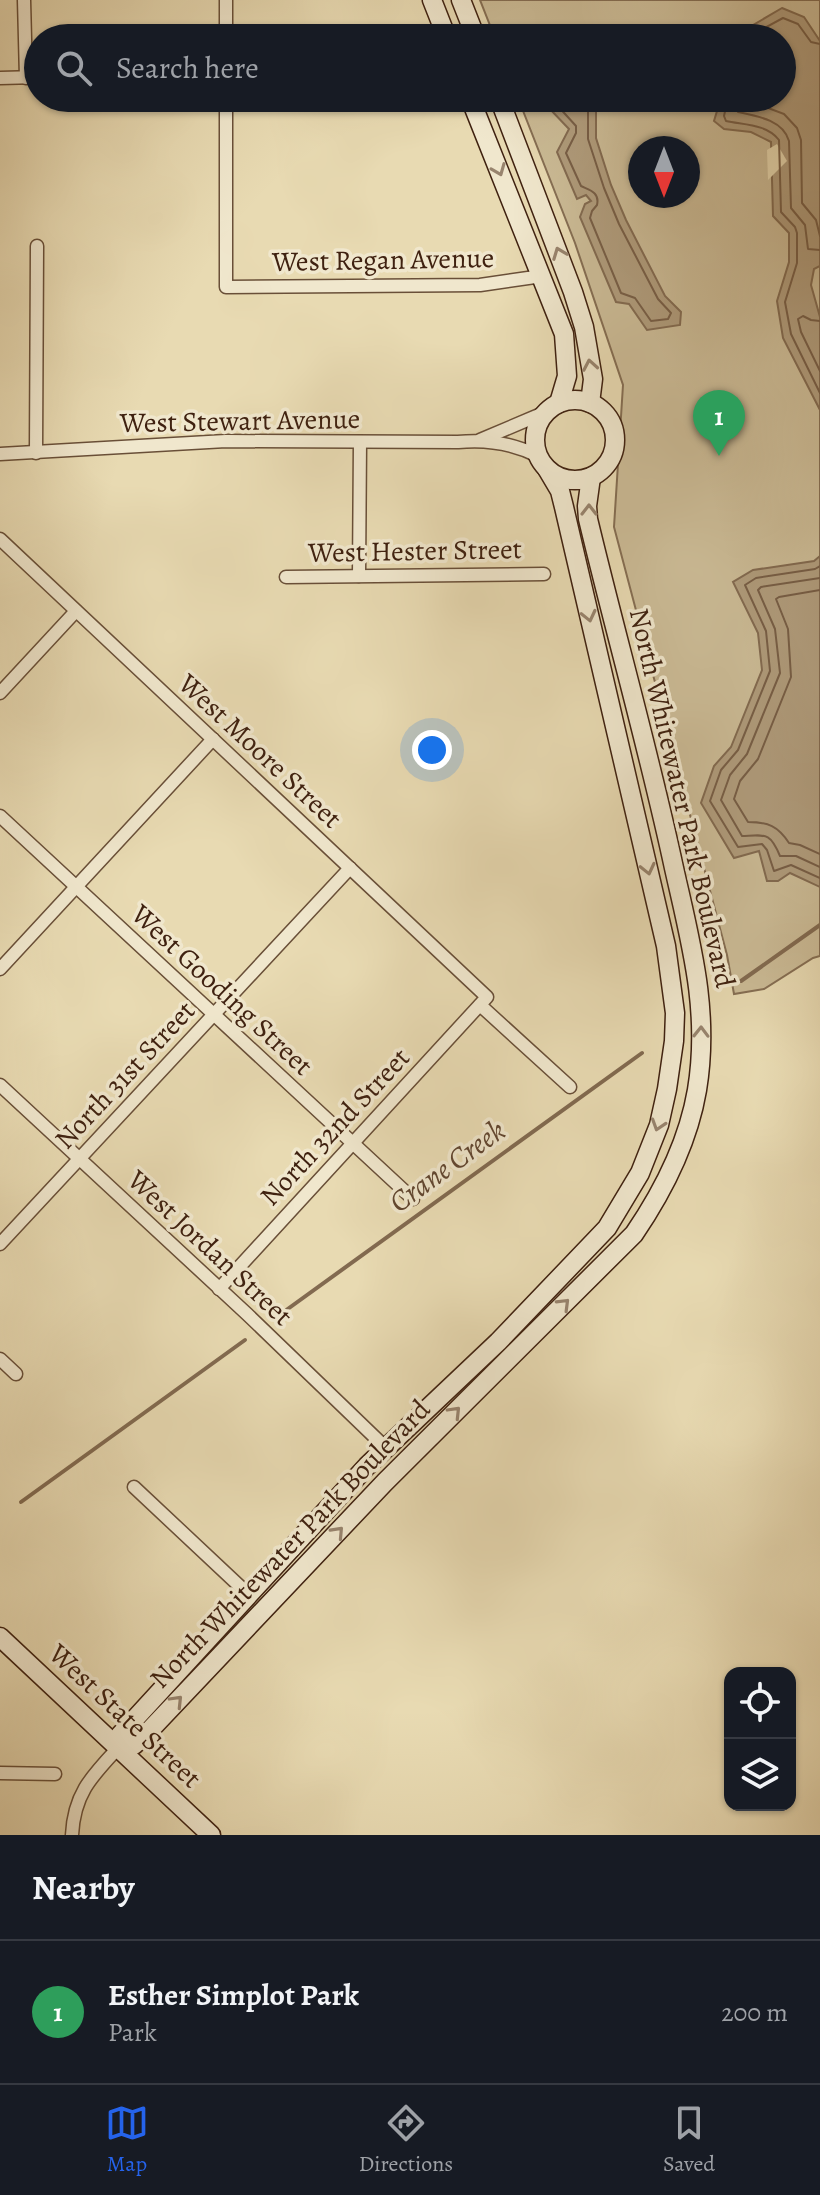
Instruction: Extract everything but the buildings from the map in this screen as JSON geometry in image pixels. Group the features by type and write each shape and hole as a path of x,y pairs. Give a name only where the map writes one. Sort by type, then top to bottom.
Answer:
{"street":[{"path":"24,0 26,24"},
{"path":"226,0 226,24"},
{"path":"432,0 441,24"},
{"path":"461,0 470,24"},
{"path":"0,78 24,78"},
{"name":"West Regan Avenue","path":"226,112 226,287 480,285 542,276"},
{"path":"476,112 564,334 567,376 552,408 539,422 535,445 543,463 557,476 580,480 601,471 614,450 615,437 607,415 590,403 569,401 552,408"},
{"path":"504,112 584,327 593,379 590,403"},
{"path":"36,453 37,246"},
{"name":"West Stewart Avenue","path":"480,440 552,408"},
{"name":"West Stewart Avenue","path":"0,454 226,441 480,440 509,444 543,463"},
{"path":"359,576 360,442"},
{"name":"North Whitewater Park Boulevard","path":"543,463 560,491 666,946 675,1013 674,1041 659,1125 640,1173 607,1228 498,1342 367,1466 120,1735 118,1748 134,1745 150,1730 385,1482 634,1234 670,1176 687,1133 697,1090 700,1051 698,980 655,780 588,519 591,477"},
{"name":"West Moore Street","path":"0,539 350,868 570,1087"},
{"name":"West Hester Street","path":"286,577 544,574"},
{"path":"0,693 76,611"},
{"path":"0,969 213,739"},
{"name":"West Gooding Street","path":"0,816 413,1199"},
{"name":"North 31st Street","path":"0,1244 350,868"},
{"name":"North 32nd Street","path":"219,1289 484,1001"},
{"name":"West Jordan Street","path":"0,1085 386,1448"},
{"path":"0,1359 16,1374"},
{"path":"134,1487 248,1594"},
{"name":"West State Street","path":"0,1637 211,1835"},
{"path":"72,1835 79,1798 89,1779 118,1748"},
{"path":"0,1773 55,1774"}],"shaded area":[{"path":"480,0 820,0 820,956 764,989 734,994 727,955 614,527 623,385 575,243 524,112 796,112 796,24 489,24"}],"water":[{"path":"782,8 804,17 820,41 820,266 814,269 811,285 820,317 820,410 783,338 777,301 789,262 789,233 773,216 771,142 751,132 724,129 714,121 717,112 796,112 796,24 755,24"},
{"path":"553,112 596,112 596,138 611,185 665,296 681,312 680,325 647,330 629,304 616,302 580,217 585,204 591,201 586,195 577,199 557,152 569,129"},
{"path":"820,556 820,887 790,873 778,881 767,881 759,851 734,858 701,803 714,766 731,747 762,670 758,633 733,582 753,570 814,561"}],"pier":[{"path":"777,144 787,161 768,180 767,150"}],"waterway":[{"name":"Crane Creek","path":"741,981 820,925"},
{"name":"Crane Creek","path":"278,1316 642,1053"},
{"name":"Crane Creek","path":"21,1502 245,1340"}],"place":[{"name":"Esther Simplot Park","path":"719,456"}]}
